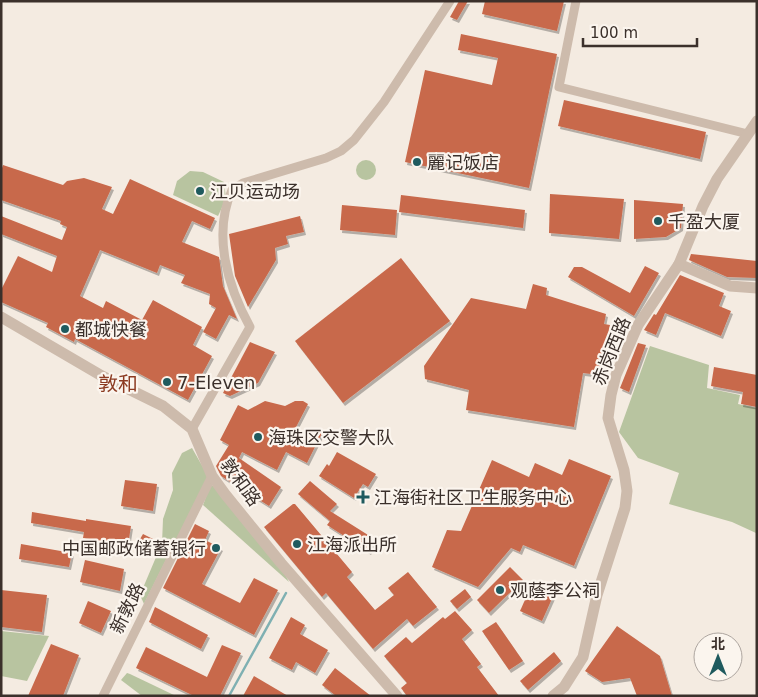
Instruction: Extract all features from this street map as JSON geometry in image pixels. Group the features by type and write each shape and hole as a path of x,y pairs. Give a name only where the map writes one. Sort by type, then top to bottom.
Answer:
{"street":[{"path":"192,429 250,327 232,292 227,265 224,220 232,190 243,183 303,167 334,155 354,140 370,121 450,1"},
{"path":"576,1 559,87 748,134"},
{"name":"赤岗西路","path":"553,696 564,687 582,657 597,595 625,508 626,481 608,418 616,375 638,325 678,264 717,179 757,121"},
{"path":"678,264 730,286 757,288"},
{"name":"敦和路","path":"1,317 102,376 163,406 192,429 212,476 281,563 396,695"},
{"name":"新敦路","path":"102,696 212,476"}],"green space":[{"path":"366,160 373,163 376,170 373,177 366,180 359,177 356,170 359,163"},
{"name":"江贝运动场","path":"190,171 203,172 224,182 226,199 218,216 173,195 177,181"},
{"path":"650,346 709,365 707,388 740,395 738,404 757,408 756,533 732,522 669,504 679,473 638,458 619,432"},
{"path":"192,448 208,476 144,604 140,595 162,543 163,519 173,490 172,473 182,453"},
{"path":"210,486 215,486 281,566 289,582 203,505"},
{"path":"1,631 49,636 27,681 1,676"},
{"path":"127,673 176,696 142,696 121,680"}],"building":[{"path":"459,1 468,1 457,20 450,17"},
{"path":"485,1 564,1 557,31 482,14"},
{"path":"461,34 557,54 529,188 405,162 425,70 492,85 498,58 458,50"},
{"path":"564,100 706,132 700,159 558,126"},
{"path":"3,165 63,185 67,181 84,178 112,187 102,209 113,214 130,179 215,218 210,229 192,221 182,242 219,257 223,286 237,319 229,315 216,339 203,332 216,308 209,304 210,294 181,283 185,275 160,265 157,273 100,250 80,296 103,308 106,301 142,320 153,300 202,327 193,345 212,356 188,400 75,339 74,342 46,327 48,323 1,302 1,290 18,256 52,272 57,256 1,234 1,216 62,240 67,227 60,224 61,221 1,200 1,171"},
{"path":"550,194 624,199 619,239 549,233"},
{"path":"401,195 525,210 523,228 399,212"},
{"name":"千盈大厦","path":"634,200 683,204 681,228 666,237 634,239"},
{"path":"342,205 397,210 395,235 340,230"},
{"path":"300,216 304,232 286,236 288,244 275,248 276,260 248,307 235,276 229,234"},
{"path":"691,254 757,261 757,278 727,277 689,260"},
{"path":"401,258 450,321 343,403 295,341"},
{"path":"645,266 659,273 634,316 568,277 574,267 582,267 630,293"},
{"path":"680,275 724,293 719,306 731,311 721,336 665,313 656,335 644,330 654,314 656,315"},
{"path":"533,284 547,288 546,295 606,314 604,324 610,325 599,375 583,373 574,427 466,410 469,390 425,379 424,366 471,298 526,309"},
{"path":"250,342 275,352 258,383 230,396 223,393"},
{"path":"638,343 646,345 629,392 620,388"},
{"path":"714,367 757,375 757,407 741,404 743,392 711,386"},
{"path":"265,401 285,406 295,401 303,401 308,404 293,433 305,439 311,428 322,433 307,463 286,452 277,470 242,452 239,458 281,487 269,506 221,476 216,466 229,445 220,440 238,405 248,410"},
{"path":"337,452 376,474 368,487 363,484 354,498 319,476 327,464 329,466"},
{"path":"569,459 611,476 574,566 523,545 520,552 511,548 478,587 432,567 447,530 461,531 492,460 529,477 535,463 562,475"},
{"path":"125,480 157,484 153,511 121,506"},
{"path":"310,481 337,504 330,511 376,540 369,552 327,525 330,521 298,494"},
{"path":"295,504 352,572 347,577 375,610 394,595 388,588 408,572 437,607 413,626 407,619 373,649 326,593 322,597 264,527"},
{"path":"32,512 131,526 128,545 83,538 84,532 31,523"},
{"path":"195,524 209,531 205,540 221,548 202,584 240,603 254,578 278,590 254,635 163,588"},
{"path":"143,534 157,541 150,553 136,546"},
{"path":"21,544 72,553 69,567 19,559"},
{"path":"85,560 124,569 120,591 80,582"},
{"name":"观蔭李公祠","path":"510,567 523,580 489,613 477,600"},
{"path":"533,582 555,592 542,621 520,611"},
{"path":"465,589 471,597 457,609 450,601"},
{"path":"1,590 47,595 42,632 1,627"},
{"path":"88,601 111,611 101,633 79,623"},
{"path":"155,607 208,635 201,649 149,622"},
{"path":"455,611 472,630 462,639 481,664 477,667 499,696 407,696 401,688 407,683 384,656 406,637 412,643 443,617 445,619"},
{"path":"291,617 305,625 300,634 328,650 315,673 296,662 292,670 269,658"},
{"path":"496,622 523,661 509,670 482,631"},
{"path":"617,626 660,656 672,696 637,696 630,678 602,682 585,671"},
{"path":"51,644 79,655 63,696 28,696"},
{"path":"222,645 241,653 220,696 194,696 136,668 146,647 207,677"},
{"path":"554,652 561,661 528,690 520,681"},
{"path":"335,668 371,696 336,696 322,685"},
{"path":"254,676 288,696 243,696"}],"waterway":[{"path":"229,696 286,593"}],"place":[{"name":"麗记饭店","path":"417,162"},
{"name":"江贝运动场","path":"200,191"},
{"name":"千盈大厦","path":"658,221"},
{"name":"都城快餐","path":"65,329"},
{"name":"7-Eleven","path":"167,382"},
{"name":"海珠区交警大队","path":"258,437"},
{"name":"江海街社区卫生服务中心","path":"363,497"},
{"name":"江海派出所","path":"297,544"},
{"name":"中国邮政储蓄银行","path":"216,548"},
{"name":"观蔭李公祠","path":"500,590"}],"district":[{"name":"敦和","path":"118,384"}]}
